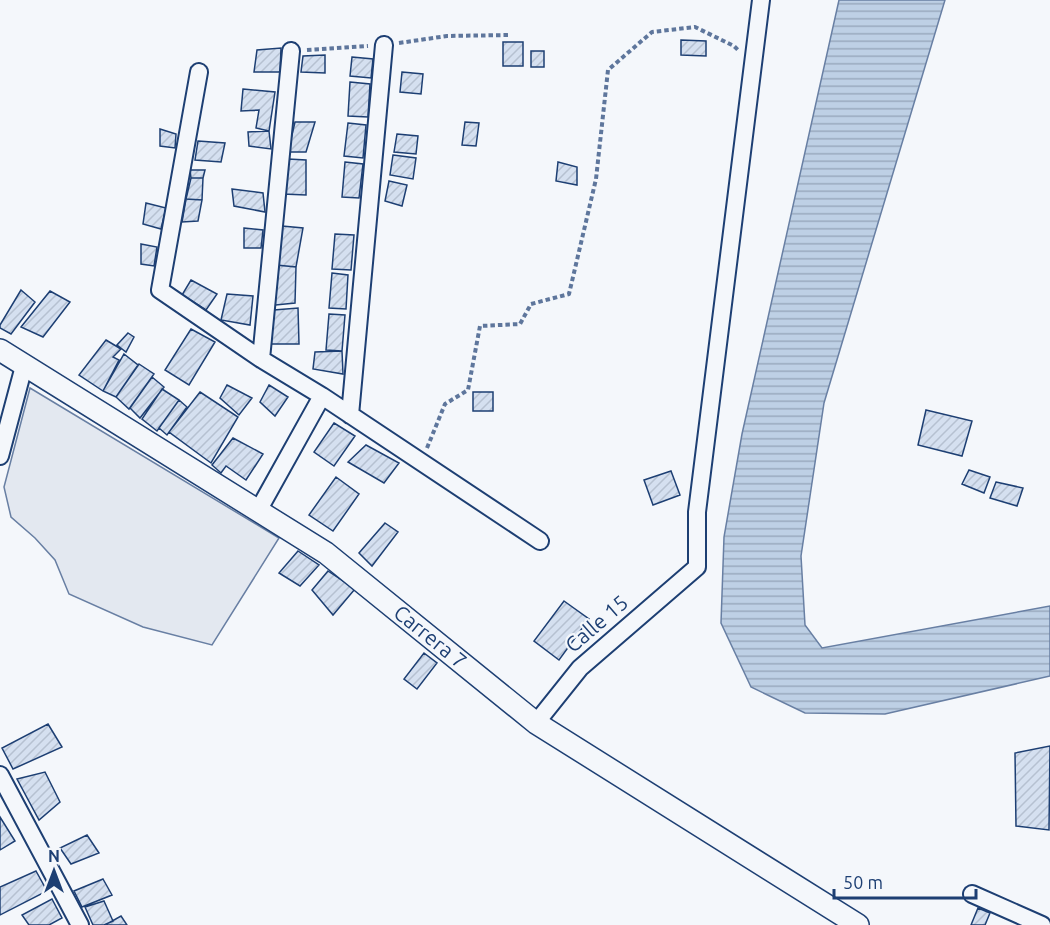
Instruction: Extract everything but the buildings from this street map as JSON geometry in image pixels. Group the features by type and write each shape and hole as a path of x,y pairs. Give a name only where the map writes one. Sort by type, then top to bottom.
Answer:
{"street":[{"path":"752,65 761,0"},
{"path":"350,415 384,45"},
{"path":"261,359 291,51"},
{"name":"Calle 15","path":"536,723 580,668 697,567 698,512 752,65"},
{"path":"198,72 160,290 261,359 322,396 540,541"},
{"name":"Carrera 7","path":"0,350 326,553 536,723 858,925"},
{"path":"0,456 24,366"},
{"path":"258,511 322,396"},
{"path":"0,775 80,925"},
{"path":"972,894 1042,925"}],"path":[{"path":"421,462 445,404 468,390 480,326 520,324 531,304 570,294 596,179 608,70 652,32 695,27 734,46 752,65"},
{"path":"291,51 384,45 447,36 509,35"}],"shaded area":[{"path":"30,388 279,538 212,645 143,627 69,594 55,560 11,517 4,487"}],"water":[{"path":"839,0 945,0 824,403 801,556 805,625 822,648 1050,606 1050,676 885,714 805,713 751,687 721,623 724,537 742,434"}]}
